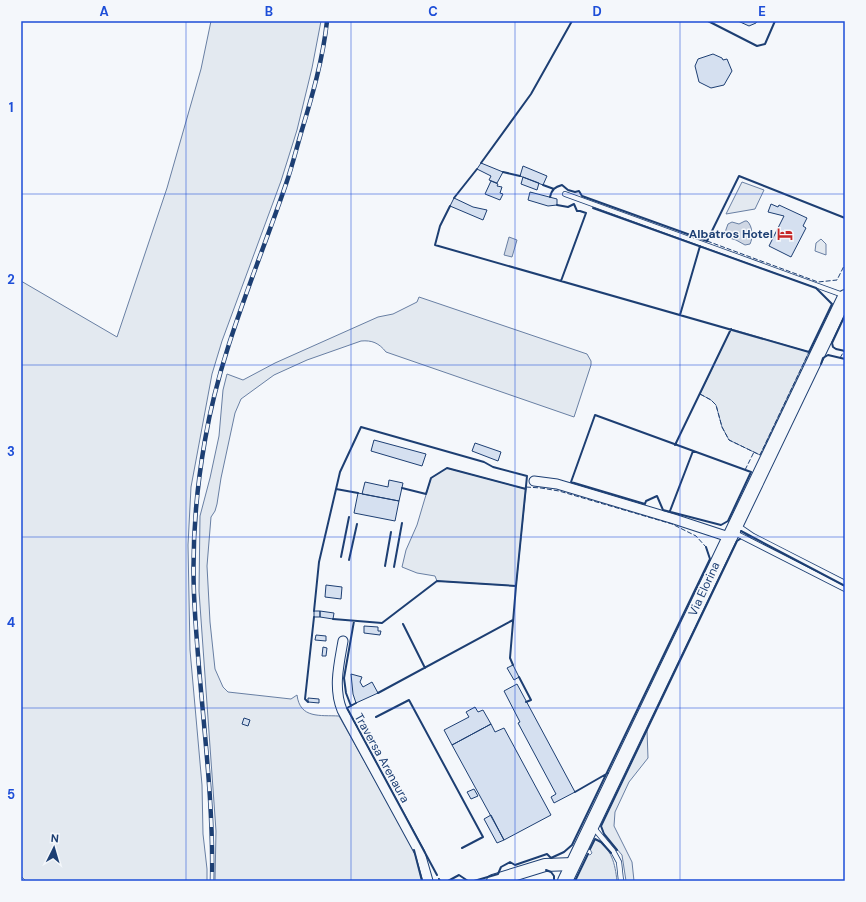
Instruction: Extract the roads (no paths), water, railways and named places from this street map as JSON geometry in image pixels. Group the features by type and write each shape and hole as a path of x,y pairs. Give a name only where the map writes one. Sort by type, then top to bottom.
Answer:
{"main road":[{"name":"Via Elorina","path":"565,881 845,296"}],"street":[{"path":"534,481 557,484 732,531"},
{"name":"Traversa Arenaura","path":"343,641 337,684 338,699 342,710 420,853 428,881"},
{"path":"493,881 545,864 573,864"}],"lane":[{"path":"565,194 845,296"},
{"path":"732,531 753,536 845,584"},
{"path":"732,531 845,589"},
{"path":"592,826 613,851 619,862 621,881"}],"railway":[{"path":"212,881 211,809 194,594 194,536 199,478 205,440 220,374 240,310 290,171 317,78 327,21"}],"place":[{"name":"Albatros Hotel","path":"785,234"}]}
